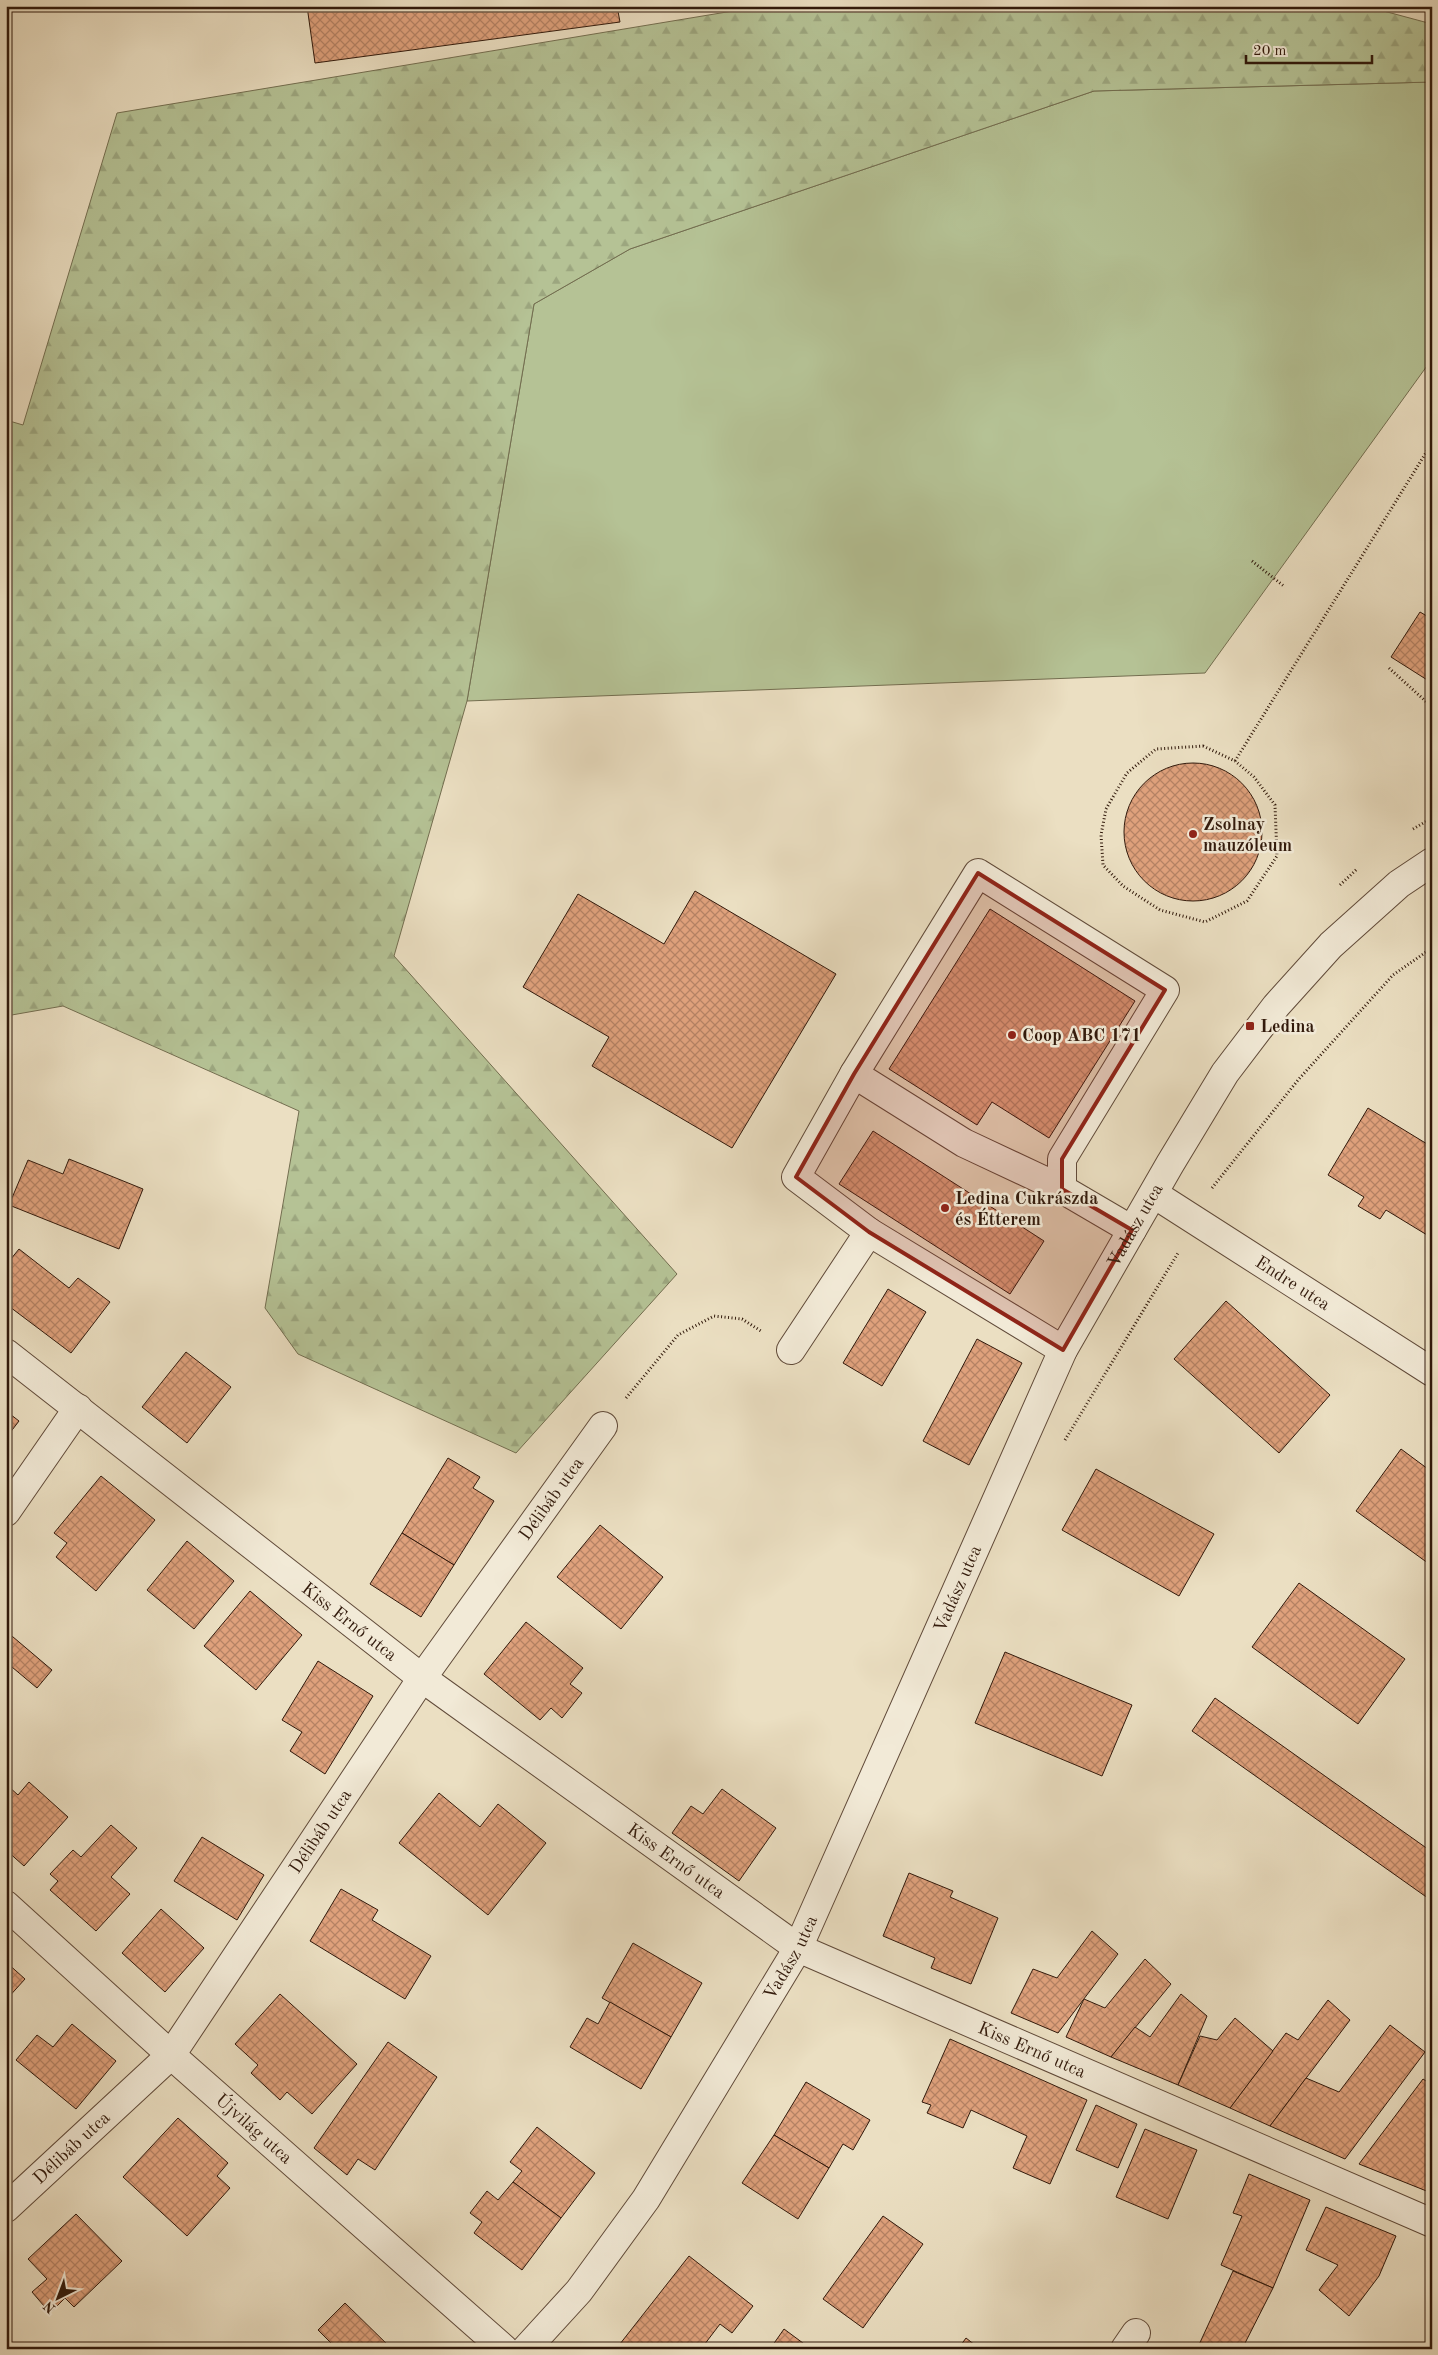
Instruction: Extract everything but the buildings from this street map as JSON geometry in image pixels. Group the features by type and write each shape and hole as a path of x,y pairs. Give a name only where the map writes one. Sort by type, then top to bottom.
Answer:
{"street":[{"name":"Vadász utca","path":"526,2349 579,2291 646,2199 798,1948 1064,1350 1132,1230 1225,1074 1276,1006 1331,945 1399,884 1432,862"},
{"path":"1062,1189 1062,1159 1165,990 978,873 854,1074 796,1177 869,1232 1064,1350"},
{"path":"854,1074 964,1143 1062,1189 1132,1230"},
{"name":"Endre utca","path":"1154,1194 1196,1223 1432,1372"},
{"path":"791,1350 869,1232"},
{"name":"Kiss Ernő utca","path":"6,1353 422,1678 798,1948 1432,2223"},
{"path":"6,1512 78,1408"},
{"name":"Délibáb utca","path":"6,2208 171,2055 422,1678 603,1426"},
{"name":"Újvilág utca","path":"6,1905 171,2055 504,2349"}],"path":[{"path":"1235,761 1432,443"},
{"path":"1252,561 1285,587"},
{"path":"1389,668 1432,707"},
{"path":"1202,746 1235,761 1254,777 1274,805 1277,856 1247,901 1205,922 1160,910 1123,886 1103,865 1102,835 1106,809 1128,773 1156,749 1202,746"},
{"path":"1060,1449 1196,1223 1204,1198 1298,1080 1393,975 1432,948"},
{"path":"603,1426 678,1335 714,1316 742,1319 791,1350"}],"highlighted area":[{"path":"978,873 1165,990 1062,1159 1062,1189 1132,1230 1063,1350 869,1232 796,1177 854,1074"}],"green space":[{"path":"763,6 1365,6 1432,24 1432,82 1094,91 630,249 534,304 467,701 394,956 677,1274 516,1453 298,1354 265,1308 299,1111 63,1006 6,1016 6,420 23,425 117,113"},
{"path":"1432,82 1432,359 1205,673 467,701 534,304 630,249 1094,91"}],"place":[{"name":"Zsolnay mauzóleum","path":"1193,834"},
{"name":"Ledina","path":"1250,1026"},
{"name":"Coop ABC 171","path":"1012,1035"},
{"name":"Ledina Cukrászda és Étterem","path":"945,1208"}]}
